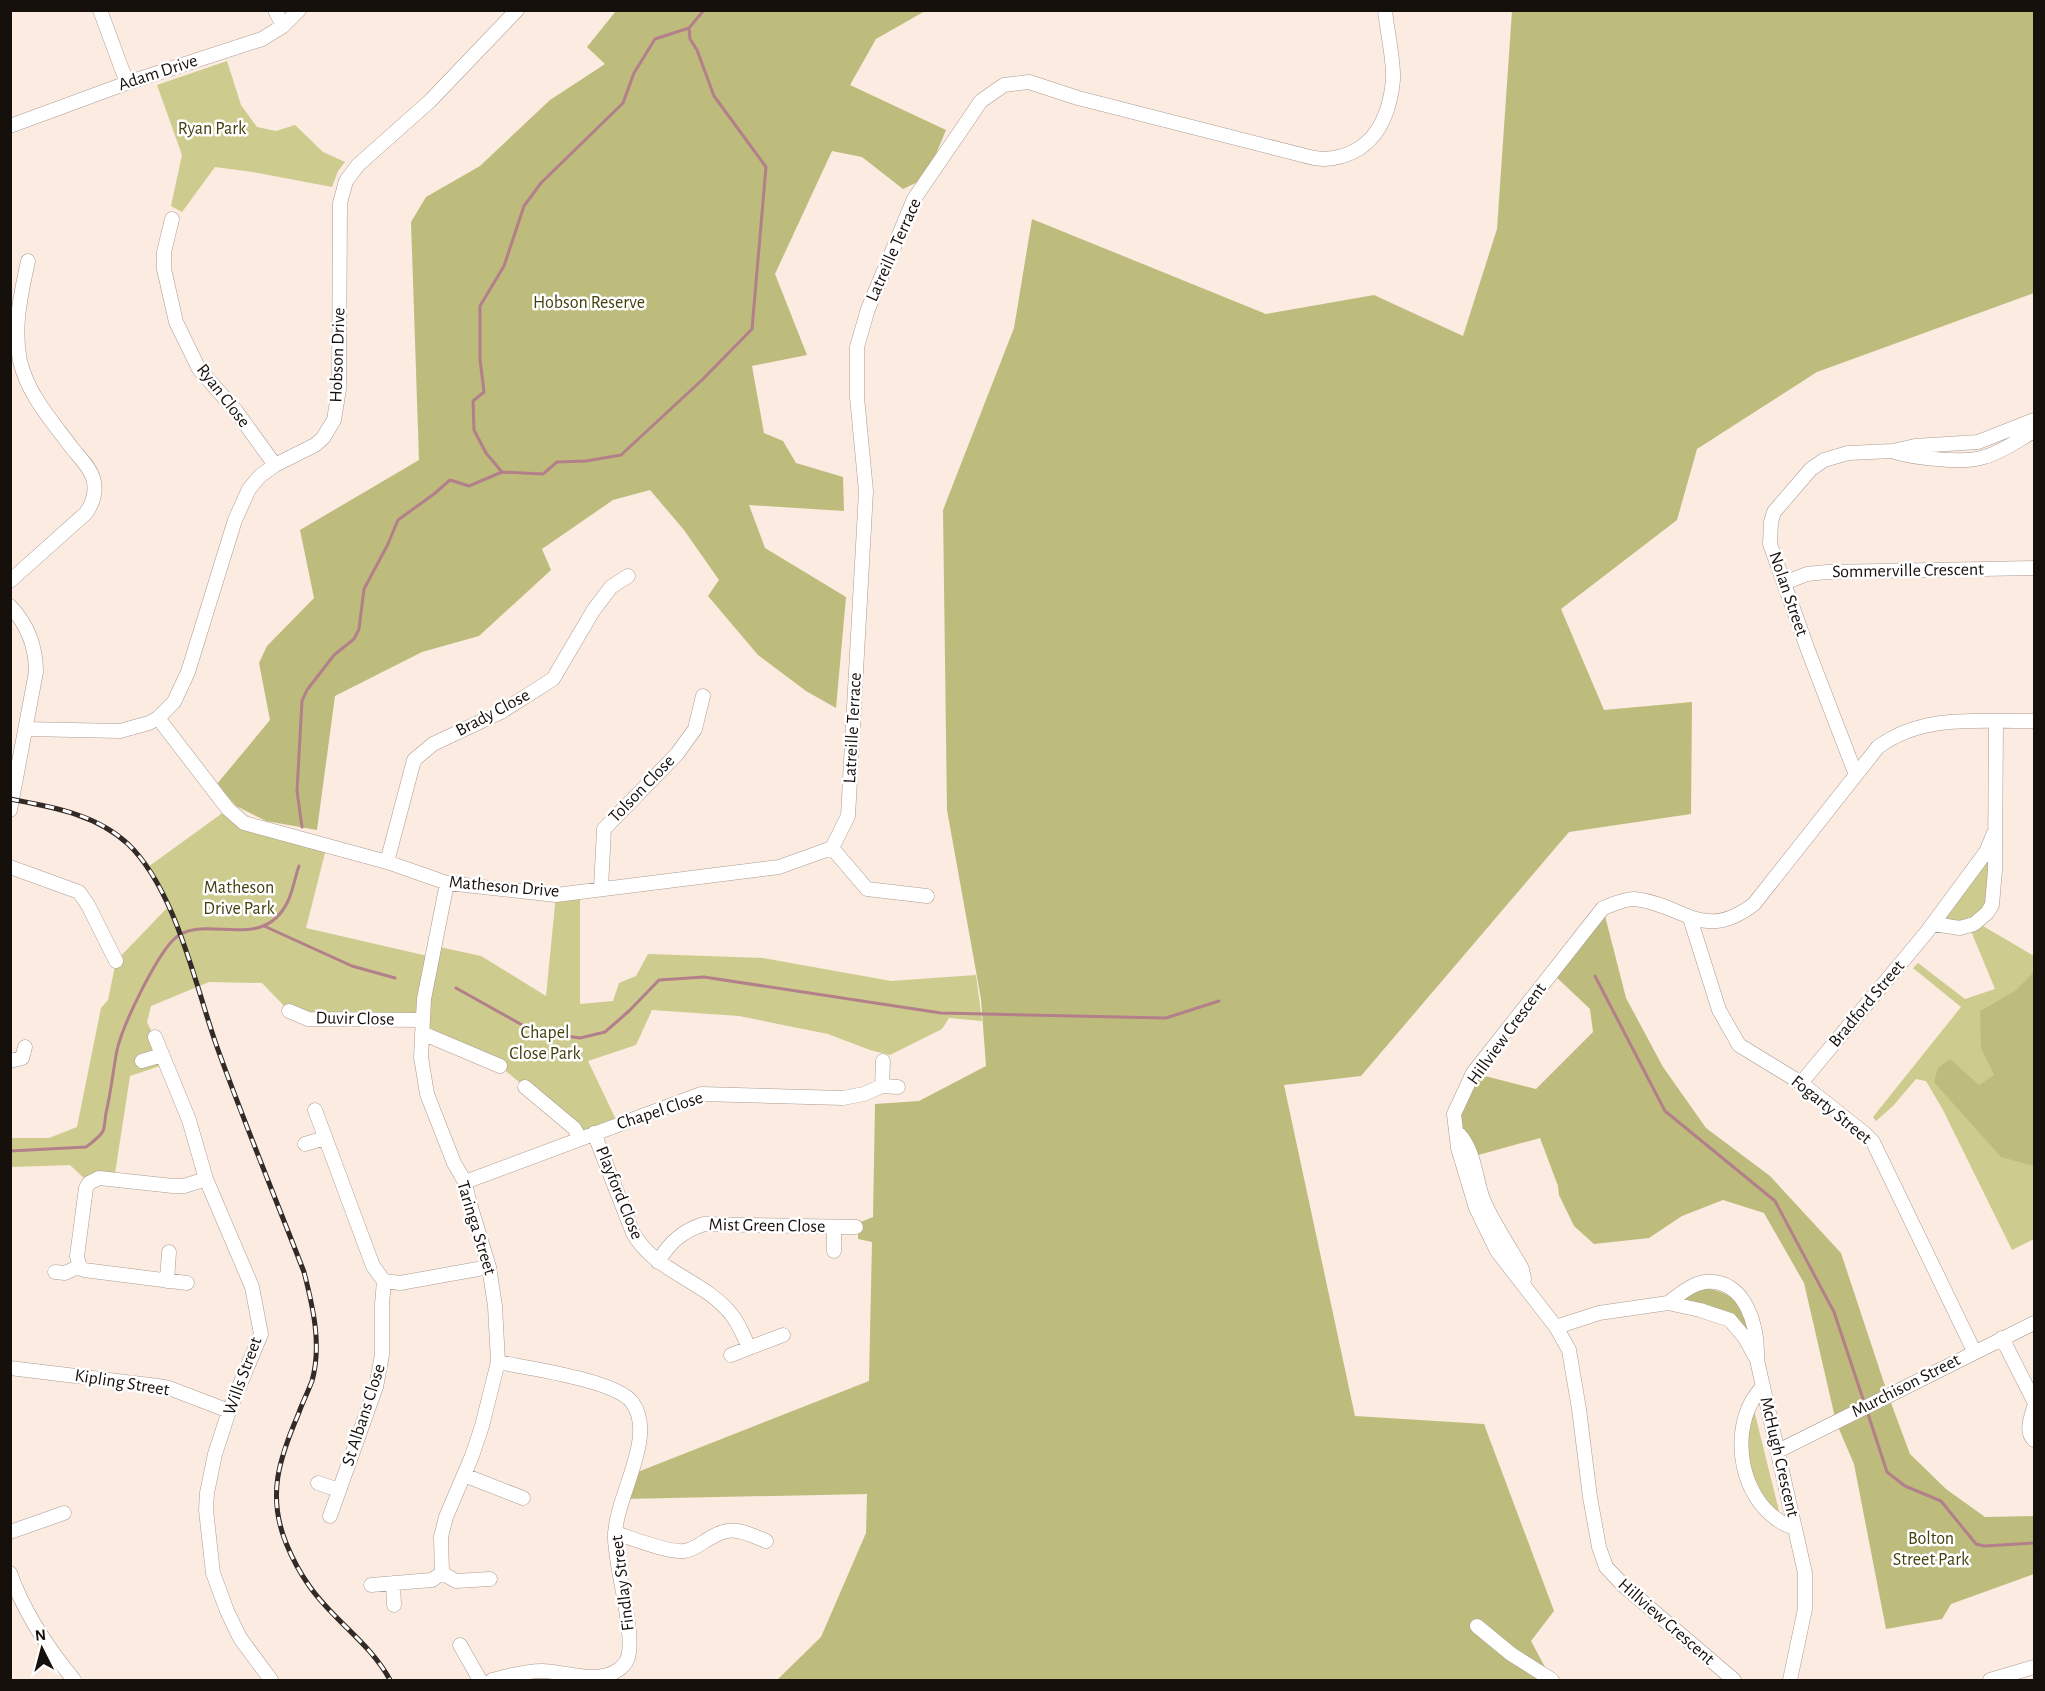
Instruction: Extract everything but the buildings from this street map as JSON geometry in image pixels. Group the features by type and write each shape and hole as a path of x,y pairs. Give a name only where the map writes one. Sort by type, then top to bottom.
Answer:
{"street":[{"path":"100,10 127,83"},
{"path":"275,10 283,26"},
{"name":"Adam Drive","path":"10,126 127,83 262,39 283,26 298,10"},
{"name":"Hobson Drive","path":"26,729 120,731 140,727 158,717 174,702 183,682 241,504 252,485 275,465 315,445 323,438 330,429 336,411 339,389 340,203 346,181 358,165 430,101 518,10"},
{"name":"Latreille Terrace","path":"832,848 848,816 866,491 857,397 857,346 868,309 914,199 981,101 1004,85 1016,82 1029,82 1078,98 1302,155 1324,159 1350,154 1373,137 1387,115 1393,78 1385,10"},
{"name":"Ryan Close","path":"172,219 164,252 164,269 176,322 199,369 236,411 275,465"},
{"path":"10,582 86,513 93,503 94,491 93,478 42,409 29,387 21,362 17,317 28,261"},
{"name":"Nolan Street","path":"1856,775 1770,544 1774,512 1811,469 1824,460 1848,453 1893,451 1915,446 1978,442 2034,420"},
{"name":"Nolan Street","path":"1893,451 1913,457 1977,459 1994,453 2034,431"},
{"name":"Sommerville Crescent","path":"1784,583 1807,574 1827,572 2034,568"},
{"name":"Brady Close","path":"387,862 414,760 433,744 501,712 553,679 593,611 611,587 628,576"},
{"path":"10,606 26,628 35,653 36,672 10,810"},
{"name":"Tolson Close","path":"601,888 604,829 683,746 695,729 702,696"},
{"name":"Matheson Drive","path":"158,717 228,810 244,823 387,862 447,883 556,895 779,867 832,848"},
{"name":"Hillview Crescent","path":"1734,1680 1624,1586 1606,1567 1599,1547 1590,1497 1569,1350 1556,1327 1497,1251 1476,1208 1458,1148 1454,1114 1473,1073 1603,908 1632,898 1669,908 1690,918 1720,922 1739,916 1754,904 1878,747 1892,737 1908,729 1947,721 2034,721"},
{"name":"Bradford Street","path":"1933,924 1962,927 1974,924 1987,913 1992,905 1994,897 1996,721"},
{"name":"Bradford Street","path":"1802,1083 1933,924 1986,852 1994,833"},
{"path":"832,848 867,889 927,896"},
{"path":"10,867 79,892 88,904 116,961"},
{"name":"Taringa Street","path":"442,1573 441,1537 446,1517 482,1426 498,1362 495,1306 489,1267 465,1182 454,1163 427,1094 421,1057 422,1026 447,883"},
{"name":"Fogarty Street","path":"1690,918 1719,1010 1739,1045 1802,1083 1873,1142 1974,1351"},
{"name":"Duvir Close","path":"289,1011 308,1019 422,1026"},
{"path":"422,1026 500,1066"},
{"name":"Wills Street","path":"154,1037 189,1120 206,1179 252,1287 261,1334 215,1454 206,1510 213,1573 240,1638 271,1680"},
{"path":"10,1061 22,1058 25,1047"},
{"path":"142,1061 162,1055"},
{"path":"882,1086 883,1061"},
{"name":"Chapel Close","path":"465,1182 701,1094 843,1098 864,1094 882,1086 898,1087"},
{"path":"525,1087 574,1128 580,1138"},
{"path":"315,1110 373,1266 384,1281 400,1283 489,1267"},
{"name":"Playford Close","path":"594,1133 633,1233 641,1247 658,1262 708,1293 730,1313 749,1347"},
{"path":"305,1144 325,1138"},
{"path":"187,1283 84,1270 77,1256 86,1188 89,1183 99,1178 184,1186 206,1179"},
{"name":"Mist Green Close","path":"658,1262 666,1248 676,1238 690,1228 704,1224 856,1227"},
{"path":"834,1227 834,1251"},
{"path":"167,1281 169,1252"},
{"path":"55,1272 65,1273 80,1266"},
{"name":"St Albans Close","path":"330,1515 376,1387 384,1338 382,1304 384,1281"},
{"name":"McHugh Crescent","path":"1668,1303 1684,1291 1704,1282 1714,1282 1733,1290 1747,1306 1752,1318 1758,1346 1757,1360"},
{"name":"McHugh Crescent","path":"1556,1327 1599,1313 1668,1303 1701,1310 1730,1320 1745,1338 1757,1360 1806,1587 1801,1634 1790,1680"},
{"name":"Murchison Street","path":"1778,1451 2034,1323"},
{"path":"731,1355 783,1335"},
{"path":"2002,1338 2034,1401"},
{"name":"Findlay Street","path":"492,1680 541,1671 585,1677 603,1676 618,1671 627,1661 630,1646 615,1549 615,1533 617,1516 640,1441 637,1410 630,1399 615,1389 498,1362"},
{"name":"Kipling Street","path":"10,1368 33,1369 169,1388 230,1411"},
{"name":"McHugh Crescent","path":"1763,1386 1752,1401 1745,1419 1741,1440 1743,1462 1756,1497 1779,1521 1795,1528"},
{"path":"2034,1407 2029,1430 2034,1440"},
{"path":"464,1475 523,1498"},
{"path":"318,1483 339,1490"},
{"path":"10,1532 64,1513"},
{"path":"615,1533 680,1552 691,1550 717,1533 728,1529 738,1530 766,1540"},
{"path":"10,1573 29,1618 74,1680"},
{"path":"371,1585 432,1580 442,1573 456,1581 490,1579"},
{"path":"393,1583 394,1605"},
{"path":"1477,1626 1518,1660 1552,1680"},
{"path":"460,1645 480,1680"},
{"path":"1990,1680 2034,1667"}],"green space":[{"name":"Hobson Reserve","path":"616,11 925,11 876,39 850,85 946,130 926,178 903,189 862,157 832,151 775,274 807,355 752,366 764,433 783,441 796,463 843,477 844,511 749,505 765,548 846,597 836,708 806,691 758,655 708,596 719,580 684,530 650,490 613,500 542,549 551,570 479,636 422,652 335,696 317,830 266,821 236,806 217,784 270,720 259,663 267,646 314,598 300,530 419,460 411,222 426,197 480,166 550,100 605,64 587,47"},
{"path":"1512,11 2034,11 2034,293 1817,372 1697,449 1677,520 1561,609 1604,710 1692,702 1691,814 1569,832 1361,1076 1284,1085 1355,1416 1484,1424 1554,1611 1531,1641 1552,1680 777,1680 821,1637 866,1533 867,1494 623,1499 630,1475 869,1381 872,1242 858,1239 858,1223 873,1217 875,1104 919,1101 986,1066 981,999 947,810 943,510 1014,328 1032,219 1266,314 1374,295 1463,336 1497,229"},
{"name":"Ryan Park","path":"227,61 241,105 257,127 276,131 295,125 323,152 345,162 338,171 332,187 215,167 182,212 171,206 182,155 157,85"},
{"path":"228,809 326,849 306,928 432,957 435,946 481,956 546,996 556,895 580,891 580,1004 613,1001 619,983 636,976 648,954 763,958 891,981 976,975 982,1021 949,1018 942,1029 890,1055 828,1034 739,1016 652,1010 636,1045 588,1061 618,1124 580,1138 574,1128 500,1066 436,1038 422,1020 308,1019 289,1011 262,983 209,982 151,1006 147,1022 166,1064 130,1076 114,1180 89,1183 70,1165 11,1167 10,1138 49,1138 77,1127 101,1008 108,1000 116,961 167,908 148,867"},
{"path":"1985,856 1994,858 1989,907 1970,923 1940,922"},
{"name":"Bolton Street Park","path":"1603,908 1626,998 1663,1067 1706,1128 1770,1176 1841,1253 1910,1454 1946,1489 1985,1517 2034,1516 2034,1574 1951,1604 1942,1619 1886,1629 1854,1464 1836,1422 1804,1283 1764,1213 1723,1200 1682,1216 1649,1238 1594,1244 1574,1226 1559,1195 1558,1186 1540,1138 1471,1157 1456,1130 1473,1073 1536,1089 1593,1032 1590,1009 1552,973"},
{"path":"1983,926 2034,956 2034,1239 2012,1250 1943,1110 1926,1081 1916,1079 1893,1106 1876,1121 1873,1117 1961,1007 1913,968 1918,963 1965,999 1995,989 1971,931"},
{"path":"2034,972 2034,1166 2001,1157 1934,1082 1938,1068 1950,1059 1979,1085 1994,1075 1981,1048 1980,1011 2015,991"},
{"path":"1698,1288 1719,1291 1734,1300 1745,1313 1753,1333 1682,1302 1687,1292"},
{"path":"1753,1406 1779,1511 1769,1509 1747,1472 1749,1414"}],"waterway":[{"path":"302,827 297,791 302,701 307,690 334,655 354,639 359,629 364,589 398,520 450,480 469,486 502,472 543,474 557,462 586,461 621,455 702,380 752,329 766,167 714,96 697,50 690,39 689,28 704,10"},
{"path":"502,472 486,453 474,430 473,401 484,392 480,359 480,306 504,266 524,206 541,183 623,103 634,73 655,39 689,28"},
{"path":"10,1151 86,1147 98,1138 104,1127 120,1039 140,992 166,949 173,940 185,932 200,929 248,930 263,926 277,917 288,901 299,866"},
{"path":"264,926 352,966 395,978"},
{"path":"1595,976 1665,1111 1775,1201 1834,1312 1863,1399"},
{"path":"456,988 533,1031 580,1038 605,1032 659,980 704,977 941,1013 1166,1018 1219,1001"},
{"path":"1868,1414 1887,1472 1905,1486 1941,1501 1976,1544 1984,1546 2034,1543"}],"railway":[{"path":"10,799 73,813 102,825 115,834 128,844 145,863 171,912 227,1075 304,1272 313,1312 316,1340 315,1367 312,1381 281,1462 276,1493 280,1526 291,1554 310,1587 362,1643 390,1680"}],"park label":[{"name":"Matheson Drive Park","path":"239,898"},
{"name":"Chapel Close Park","path":"545,1043"}]}
